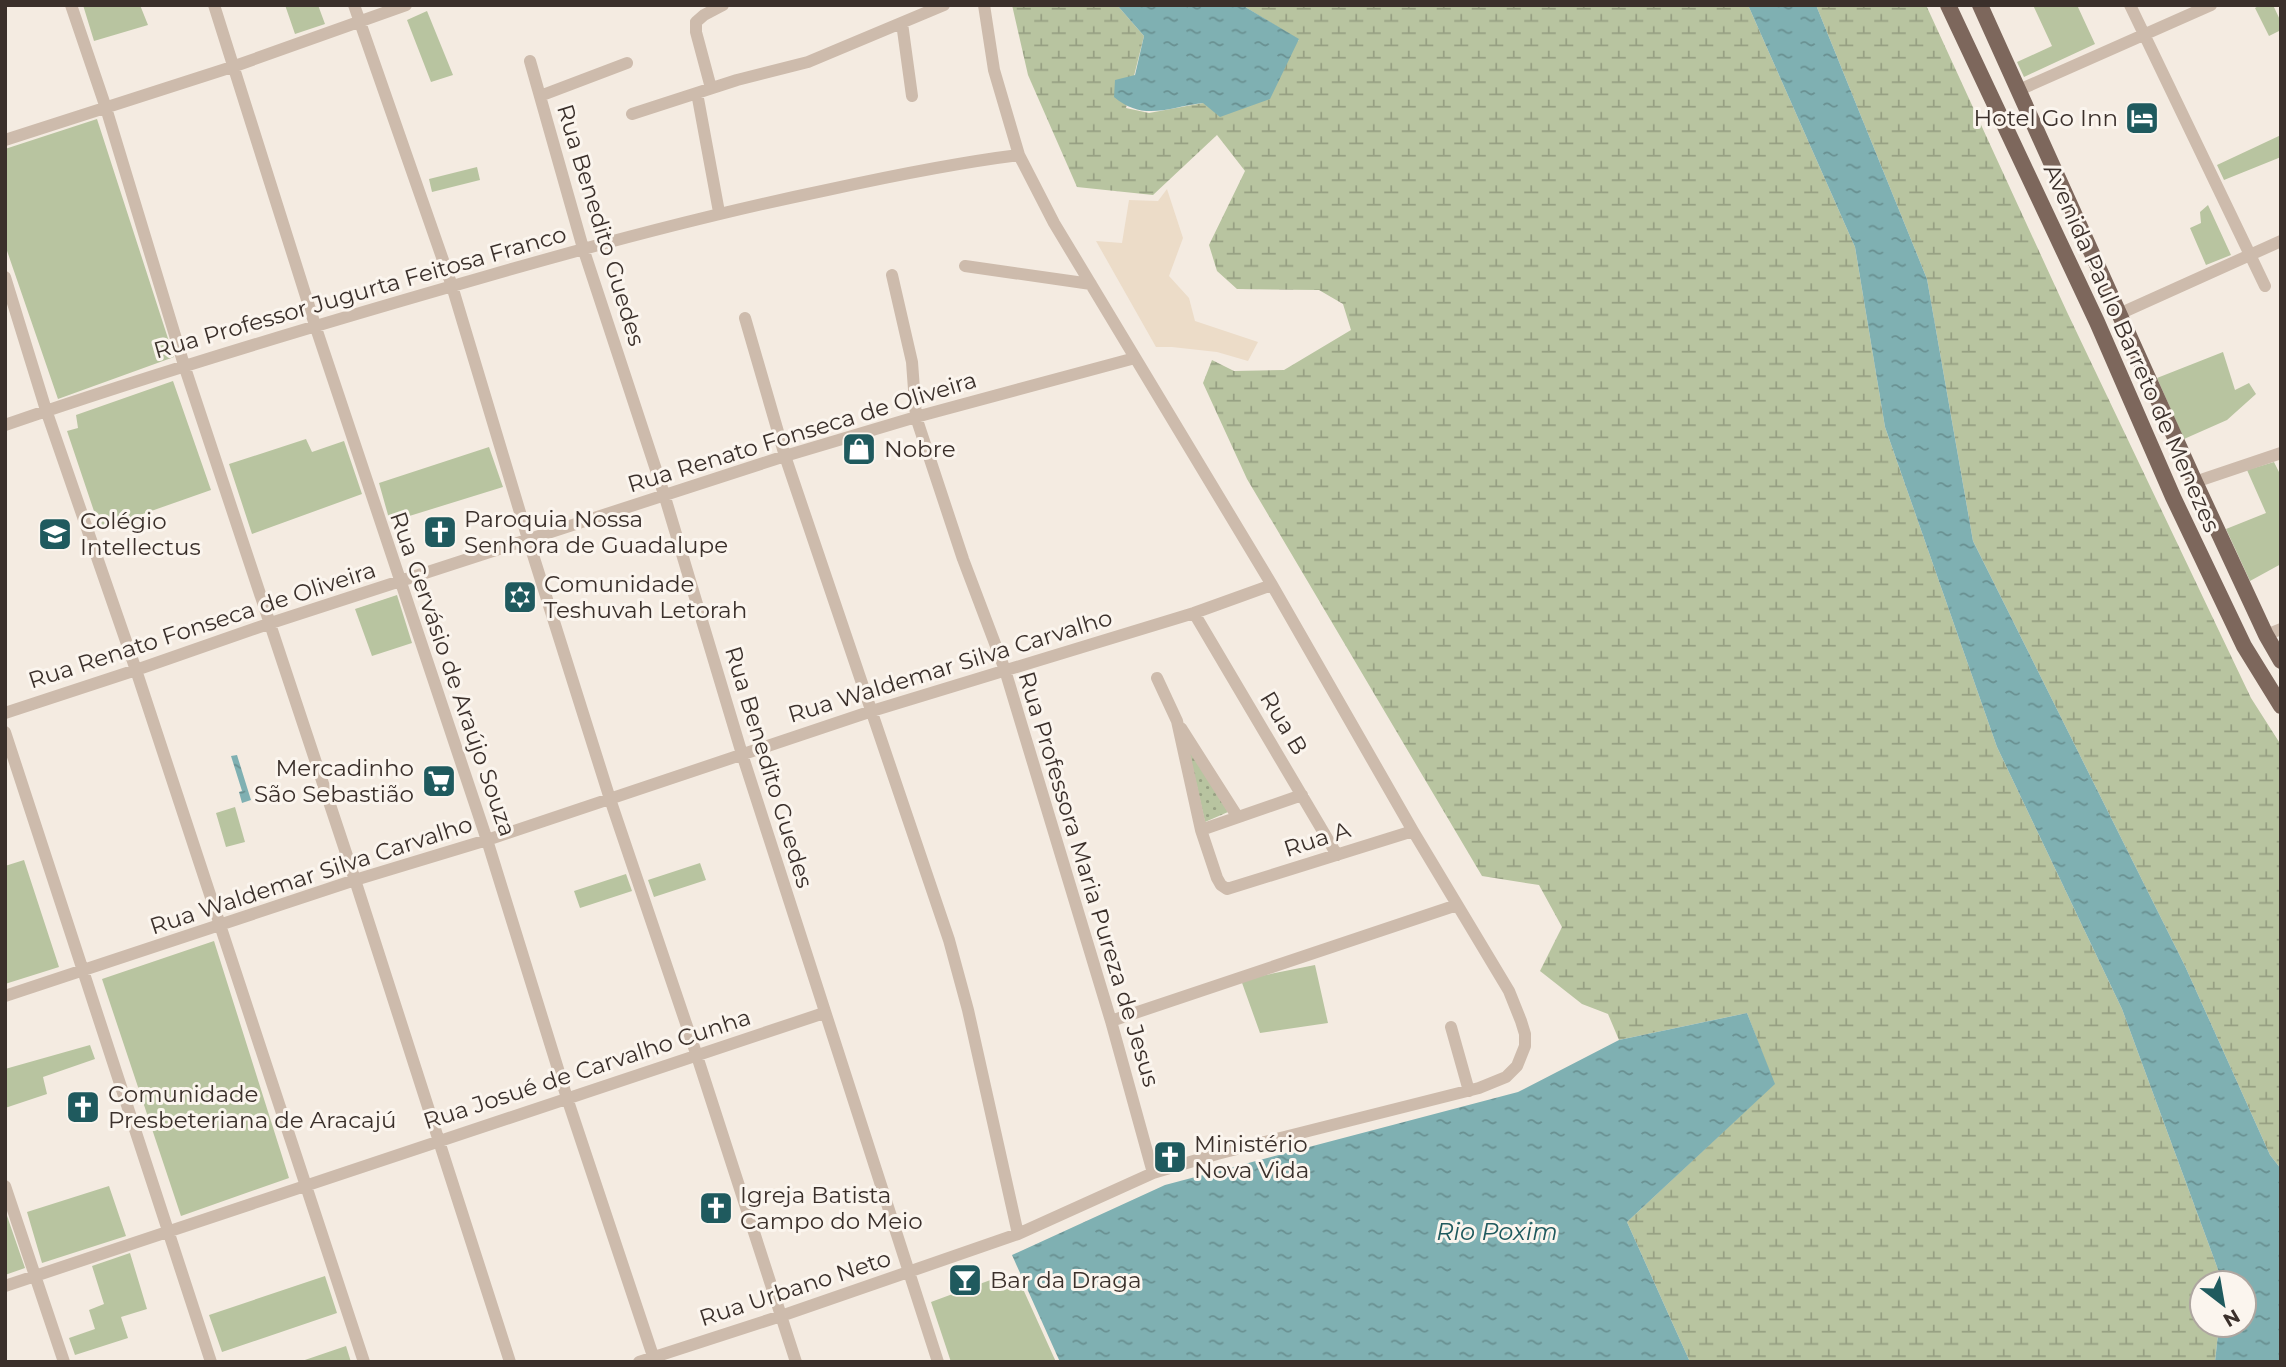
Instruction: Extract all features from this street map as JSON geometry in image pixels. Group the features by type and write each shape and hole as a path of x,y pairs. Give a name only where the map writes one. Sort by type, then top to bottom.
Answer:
{"main road":[{"name":"Avenida Paulo Barreto de Menezes","path":"1948,5 2097,321 2238,634 2281,706"},
{"name":"Avenida Paulo Barreto de Menezes","path":"1980,5 2195,482 2273,632 2281,662"}],"street":[{"path":"71,5 106,108 184,365 271,623 510,1362"},
{"name":"Rua Gervásio de Araújo Souza","path":"214,5 315,325 487,840 567,1098 654,1359"},
{"path":"354,5 452,286 528,540 610,799 796,1362"},
{"path":"5,140 235,66 406,5"},
{"path":"711,88 696,32 696,22 723,5"},
{"path":"632,114 711,88 808,62 944,5"},
{"path":"984,5 994,71 1019,155 1054,223 1272,585 1457,905 1111,1021"},
{"path":"2130,5 2265,286"},
{"path":"2019,90 2211,5"},
{"path":"902,23 912,96"},
{"name":"Rua Benedito Guedes","path":"530,61 583,248 664,494 824,1013 938,1362"},
{"path":"540,96 627,63"},
{"path":"697,93 719,212"},
{"name":"Rua Professor Jugurta Feitosa Franco","path":"5,425 184,365 583,248 719,212 948,165 1019,155"},
{"path":"2119,314 2281,241"},
{"path":"965,266 1091,284"},
{"name":"Rua Professora Maria Pureza de Jesus","path":"892,275 912,362 916,417 963,559 1005,670 1111,1021 1153,1173"},
{"path":"5,277 46,411 136,670 364,1362"},
{"path":"746,318 785,456 949,940 968,1010 1018,1234"},
{"name":"Rua Renato Fonseca de Oliveira","path":"5,713 664,494 916,417 1135,358"},
{"path":"2195,482 2281,453"},
{"name":"Rua Waldemar Silva Carvalho","path":"5,996 355,880 487,840 742,754 1194,613 1272,585"},
{"name":"Rua B","path":"1194,613 1337,855"},
{"path":"1157,678 1177,721 1237,816"},
{"path":"1177,721 1201,830 1302,795"},
{"path":"5,732 211,1362"},
{"name":"Rua A","path":"1201,830 1221,885 1227,889 1413,831"},
{"name":"Rua Urbano Neto","path":"639,1362 1018,1234 1153,1173 1217,1154 1469,1091 1506,1077 1517,1066 1525,1046 1525,1034 1509,991 1457,905"},
{"name":"Rua Josué de Carvalho Cunha","path":"5,1286 824,1013"},
{"path":"1451,1027 1469,1091"},
{"path":"5,1186 64,1362"}],"green space":[{"path":"83,5 140,5 148,25 94,41"},
{"path":"285,5 318,5 325,24 295,34"},
{"path":"1012,5 1117,5 1144,36 1126,108 1149,113 1203,103 1299,40 1242,5 1748,5 1855,247 1885,427 1997,747 2122,1009 2218,1269 2188,1269 2188,1339 2217,1339 2215,1362 1690,1362 1627,1222 1774,1084 1747,1013 1619,1040 1608,1014 1582,1004 1540,971 1562,927 1539,885 1482,876 1247,479 1203,383 1212,360 1234,371 1284,370 1351,330 1343,304 1319,290 1237,289 1217,271 1209,245 1245,171 1217,135 1153,195 1077,187 1028,75"},
{"path":"1816,5 1926,5 2067,312 2251,698 2281,745 2281,1169 2270,1155 2185,966 1973,541 1927,279"},
{"path":"2033,5 2077,5 2095,44 2024,77 2017,62 2052,46"},
{"path":"2260,5 2273,5 2281,22 2281,30 2269,36 2255,8"},
{"path":"427,11 453,75 431,82 407,20"},
{"path":"97,119 174,357 58,399 5,245 5,149"},
{"path":"2281,135 2281,157 2224,180 2217,165"},
{"path":"477,167 480,180 432,192 429,179"},
{"path":"2208,205 2231,255 2206,265 2190,228 2201,223 2200,212"},
{"path":"2223,352 2235,390 2249,383 2256,394 2227,420 2184,439 2157,378"},
{"path":"173,381 211,490 100,529 67,431 78,428 76,415"},
{"path":"306,439 312,452 344,441 362,494 252,534 229,464"},
{"path":"489,447 503,487 390,522 379,483"},
{"path":"2274,462 2281,476 2281,564 2250,581 2226,529 2266,513 2247,470"},
{"path":"397,595 412,643 372,656 355,609"},
{"path":"1188,747 1228,812 1205,822"},
{"path":"235,807 245,842 226,847 216,813"},
{"path":"24,860 59,967 5,984 5,866"},
{"path":"700,863 706,880 654,897 648,880"},
{"path":"626,874 632,891 580,908 574,891"},
{"path":"214,941 289,1178 181,1216 102,979"},
{"path":"1315,965 1328,1023 1260,1033 1241,980"},
{"path":"90,1045 95,1059 43,1077 47,1094 5,1108 5,1069"},
{"path":"109,1186 126,1236 42,1263 27,1212"},
{"path":"5,1210 25,1268 5,1275"},
{"path":"130,1253 147,1309 121,1317 128,1338 75,1355 69,1338 95,1329 89,1310 104,1304 92,1266"},
{"path":"1004,1275 1023,1289 1056,1362 951,1362 931,1302"},
{"path":"325,1276 337,1313 222,1352 209,1315"},
{"path":"346,1346 351,1362 299,1362"}],"shaded area":[{"path":"1167,189 1183,238 1169,276 1189,298 1195,321 1258,342 1248,361 1217,352 1156,347 1096,241 1122,243 1129,200 1158,201"}],"water":[{"path":"1117,5 1242,5 1299,39 1270,99 1220,117 1203,103 1146,111 1125,105 1114,97 1115,80 1135,75 1144,36"},
{"path":"1748,5 1816,5 1927,279 1973,541 2185,966 2270,1155 2281,1169 2281,1362 2215,1362 2217,1339 2258,1339 2258,1269 2218,1269 2122,1009 1997,747 1885,427 1855,247"},
{"path":"237,755 251,800 242,803 239,792 242,791 231,756"},
{"name":"Rio Poxim","path":"1747,1013 1775,1084 1627,1222 1690,1362 1060,1362 1012,1255 1165,1185 1518,1092 1619,1040"}],"place":[{"name":"Hotel Go Inn","path":"2142,118"},
{"name":"Nobre","path":"859,449"},
{"name":"Paroquia Nossa Senhora de Guadalupe","path":"440,532"},
{"name":"Colégio Intellectus","path":"55,534"},
{"name":"Comunidade Teshuvah Letorah","path":"520,597"},
{"name":"Mercadinho São Sebastião","path":"439,781"},
{"name":"Comunidade Presbeteriana de Aracajú","path":"83,1107"},
{"name":"Ministério Nova Vida","path":"1170,1157"},
{"name":"Igreja Batista Campo do Meio","path":"716,1208"},
{"name":"Bar da Draga","path":"965,1280"}]}
